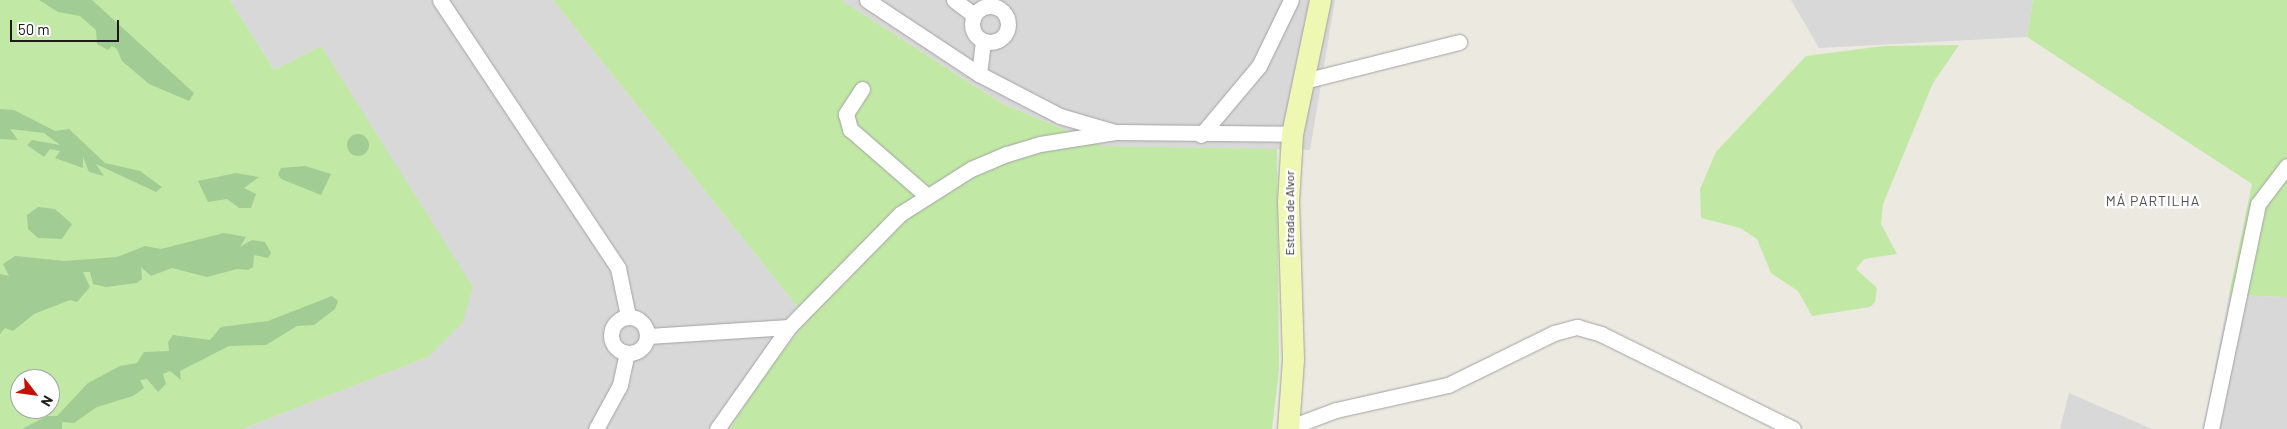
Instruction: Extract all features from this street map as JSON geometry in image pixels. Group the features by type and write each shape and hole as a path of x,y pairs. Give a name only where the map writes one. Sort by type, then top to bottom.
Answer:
{"street":[{"path":"440,0 618,268 628,316"},
{"path":"867,0 979,74 1060,116 1116,132"},
{"path":"954,0 974,15"},
{"path":"1201,135 1259,66 1291,0"},
{"name":"Estrada de Alvor","path":"1288,429 1293,359 1288,202 1292,134 1320,0"},
{"path":"974,15 990,6 1001,9 1008,18 1008,30 1001,39 983,41"},
{"path":"974,15 973,30 983,41 979,74"},
{"path":"1304,81 1459,42"},
{"path":"862,89 846,114 850,129 926,195"},
{"path":"717,429 789,327 855,256 926,195 1006,154 1040,144 1116,132 1201,135 1292,134"},
{"path":"2211,429 2258,204 2287,166"},
{"path":"628,316 642,322 648,336 641,349 627,353 616,348 611,334 618,321 628,316"},
{"path":"648,336 789,327"},
{"path":"1288,429 1336,410 1448,385 1554,333 1577,327 1601,334 1793,429"},
{"path":"596,429 620,385 627,353"}],"shaded area":[{"path":"230,0 553,0 808,320 765,373 730,429 242,429 428,357 321,46 274,70"},
{"path":"841,0 1335,0 1310,150 1103,146 1001,103"},
{"path":"1791,0 2033,0 2027,37 1819,48"},
{"path":"2229,295 2287,297 2287,429 2203,429"},
{"path":"2069,393 2152,429 2060,429"}],"green space":[{"path":"0,0 230,0 274,70 321,46 473,287 463,322 428,357 242,429 0,429"},
{"path":"39,0 92,0 194,93 189,101 149,84 122,61 117,49 112,46 108,50 97,44 96,30 80,16 58,12"},
{"path":"553,0 841,0 1001,103 1103,146 1277,149 1279,370 1272,429 730,429 765,373 808,320"},
{"path":"2033,0 2287,0 2287,297 2229,295 2252,184 2027,37"},
{"path":"1959,45 1933,83 1883,204 1881,224 1897,254 1864,259 1856,269 1877,288 1875,302 1870,307 1812,316 1798,291 1771,273 1757,239 1740,228 1701,218 1700,189 1716,152 1806,56 1883,46"},
{"path":"0,109 14,110 55,131 69,129 105,163 140,171 162,187 156,192 96,164 104,176 89,172 83,157 83,168 55,158 60,151 50,149 44,157 27,145 32,140 60,145 44,133 10,129 18,140 0,139"},
{"path":"358,134 366,137 369,145 366,153 358,156 350,153 347,145 350,137"},
{"path":"305,166 331,174 321,195 281,179 278,174 281,168"},
{"path":"236,173 259,177 244,188 256,194 251,208 239,208 227,199 208,202 198,181"},
{"path":"38,207 55,209 72,224 62,239 38,238 28,229 27,215"},
{"path":"224,233 246,237 240,247 252,240 265,242 271,253 268,258 254,255 253,267 248,270 237,269 207,277 172,268 151,276 141,267 142,279 137,283 106,287 93,284 90,272 83,272 90,287 77,302 70,300 34,314 13,331 5,328 0,334 0,274 9,276 3,264 15,256 65,261 117,257 145,246 161,249"},
{"path":"332,296 338,301 335,309 314,325 297,326 266,345 229,346 180,371 181,380 170,371 163,374 166,384 158,392 147,379 140,380 144,388 133,396 97,407 74,423 62,422 62,429 22,429 41,419 60,419 60,413 88,383 120,366 137,363 144,352 169,351 168,342 173,335 210,340 221,327 268,321"}],"district":[{"name":"MÁ PARTILHA","path":"2153,201"}]}
